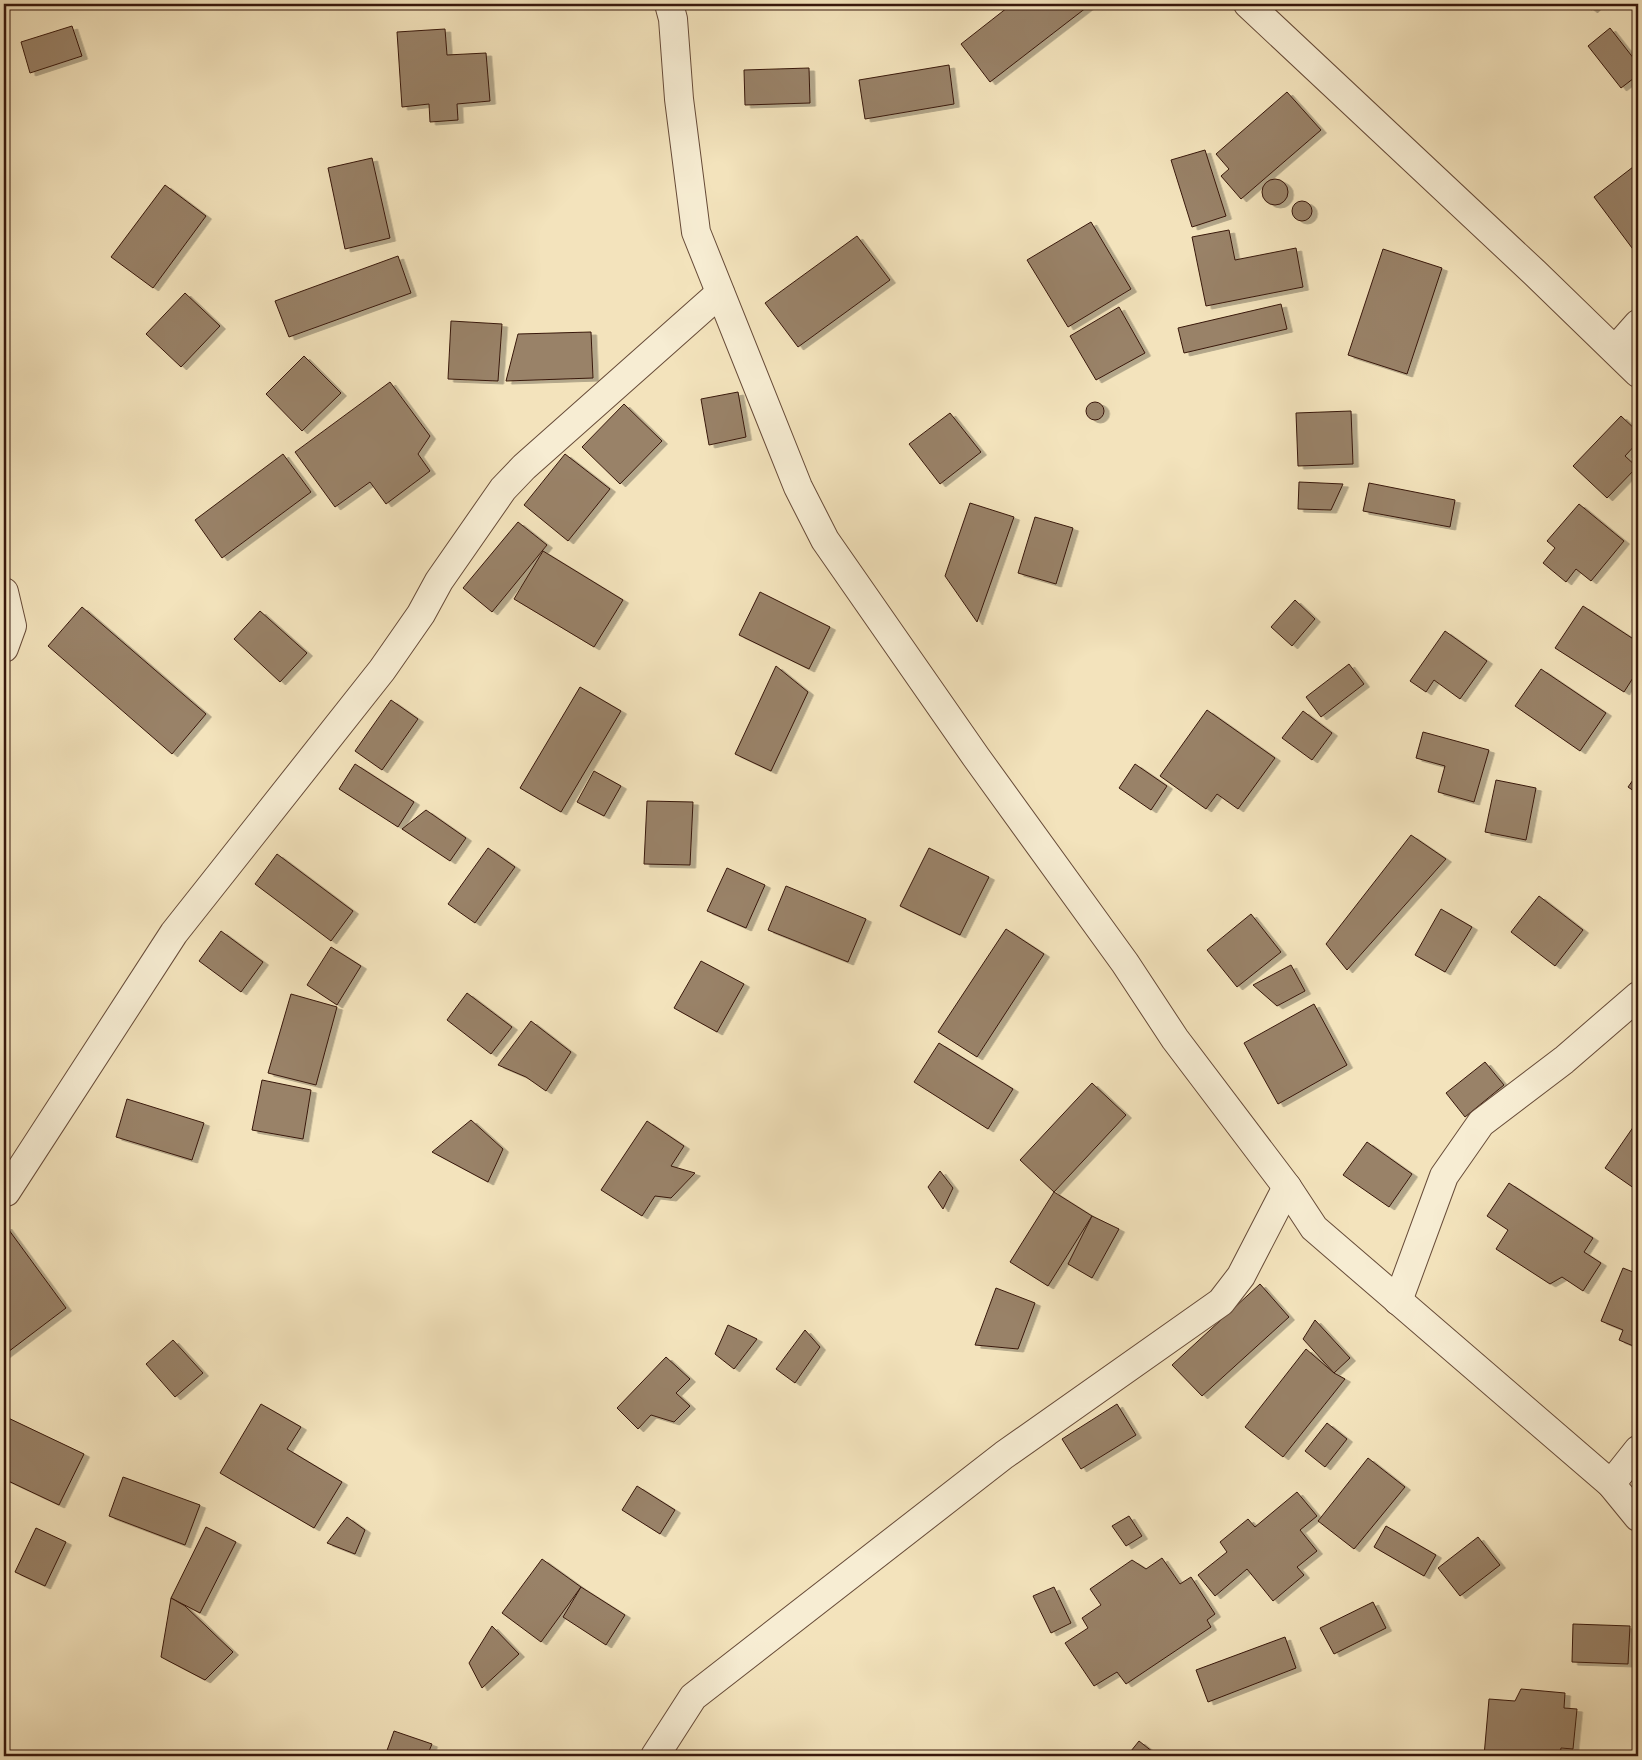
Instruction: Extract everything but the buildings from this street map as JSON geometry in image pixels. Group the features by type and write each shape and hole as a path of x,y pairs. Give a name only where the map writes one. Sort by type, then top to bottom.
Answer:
{"street":[{"path":"669,4 673,19 679,99 696,232 798,487 825,540 970,750 1125,963 1175,1039 1287,1187 1314,1228 1611,1484 1638,1517"},
{"path":"1248,4 1638,373"},
{"path":"6,1192 174,933 382,670 422,614 439,581 503,489 524,467 720,293"},
{"path":"1615,350 1638,324"},
{"path":"4,592 12,626 4,648"},
{"path":"1398,1301 1444,1176 1480,1123 1564,1060 1638,996"},
{"path":"655,1756 693,1698 1004,1456 1221,1302 1242,1276 1287,1187"},
{"path":"1611,1484 1638,1450"}]}
